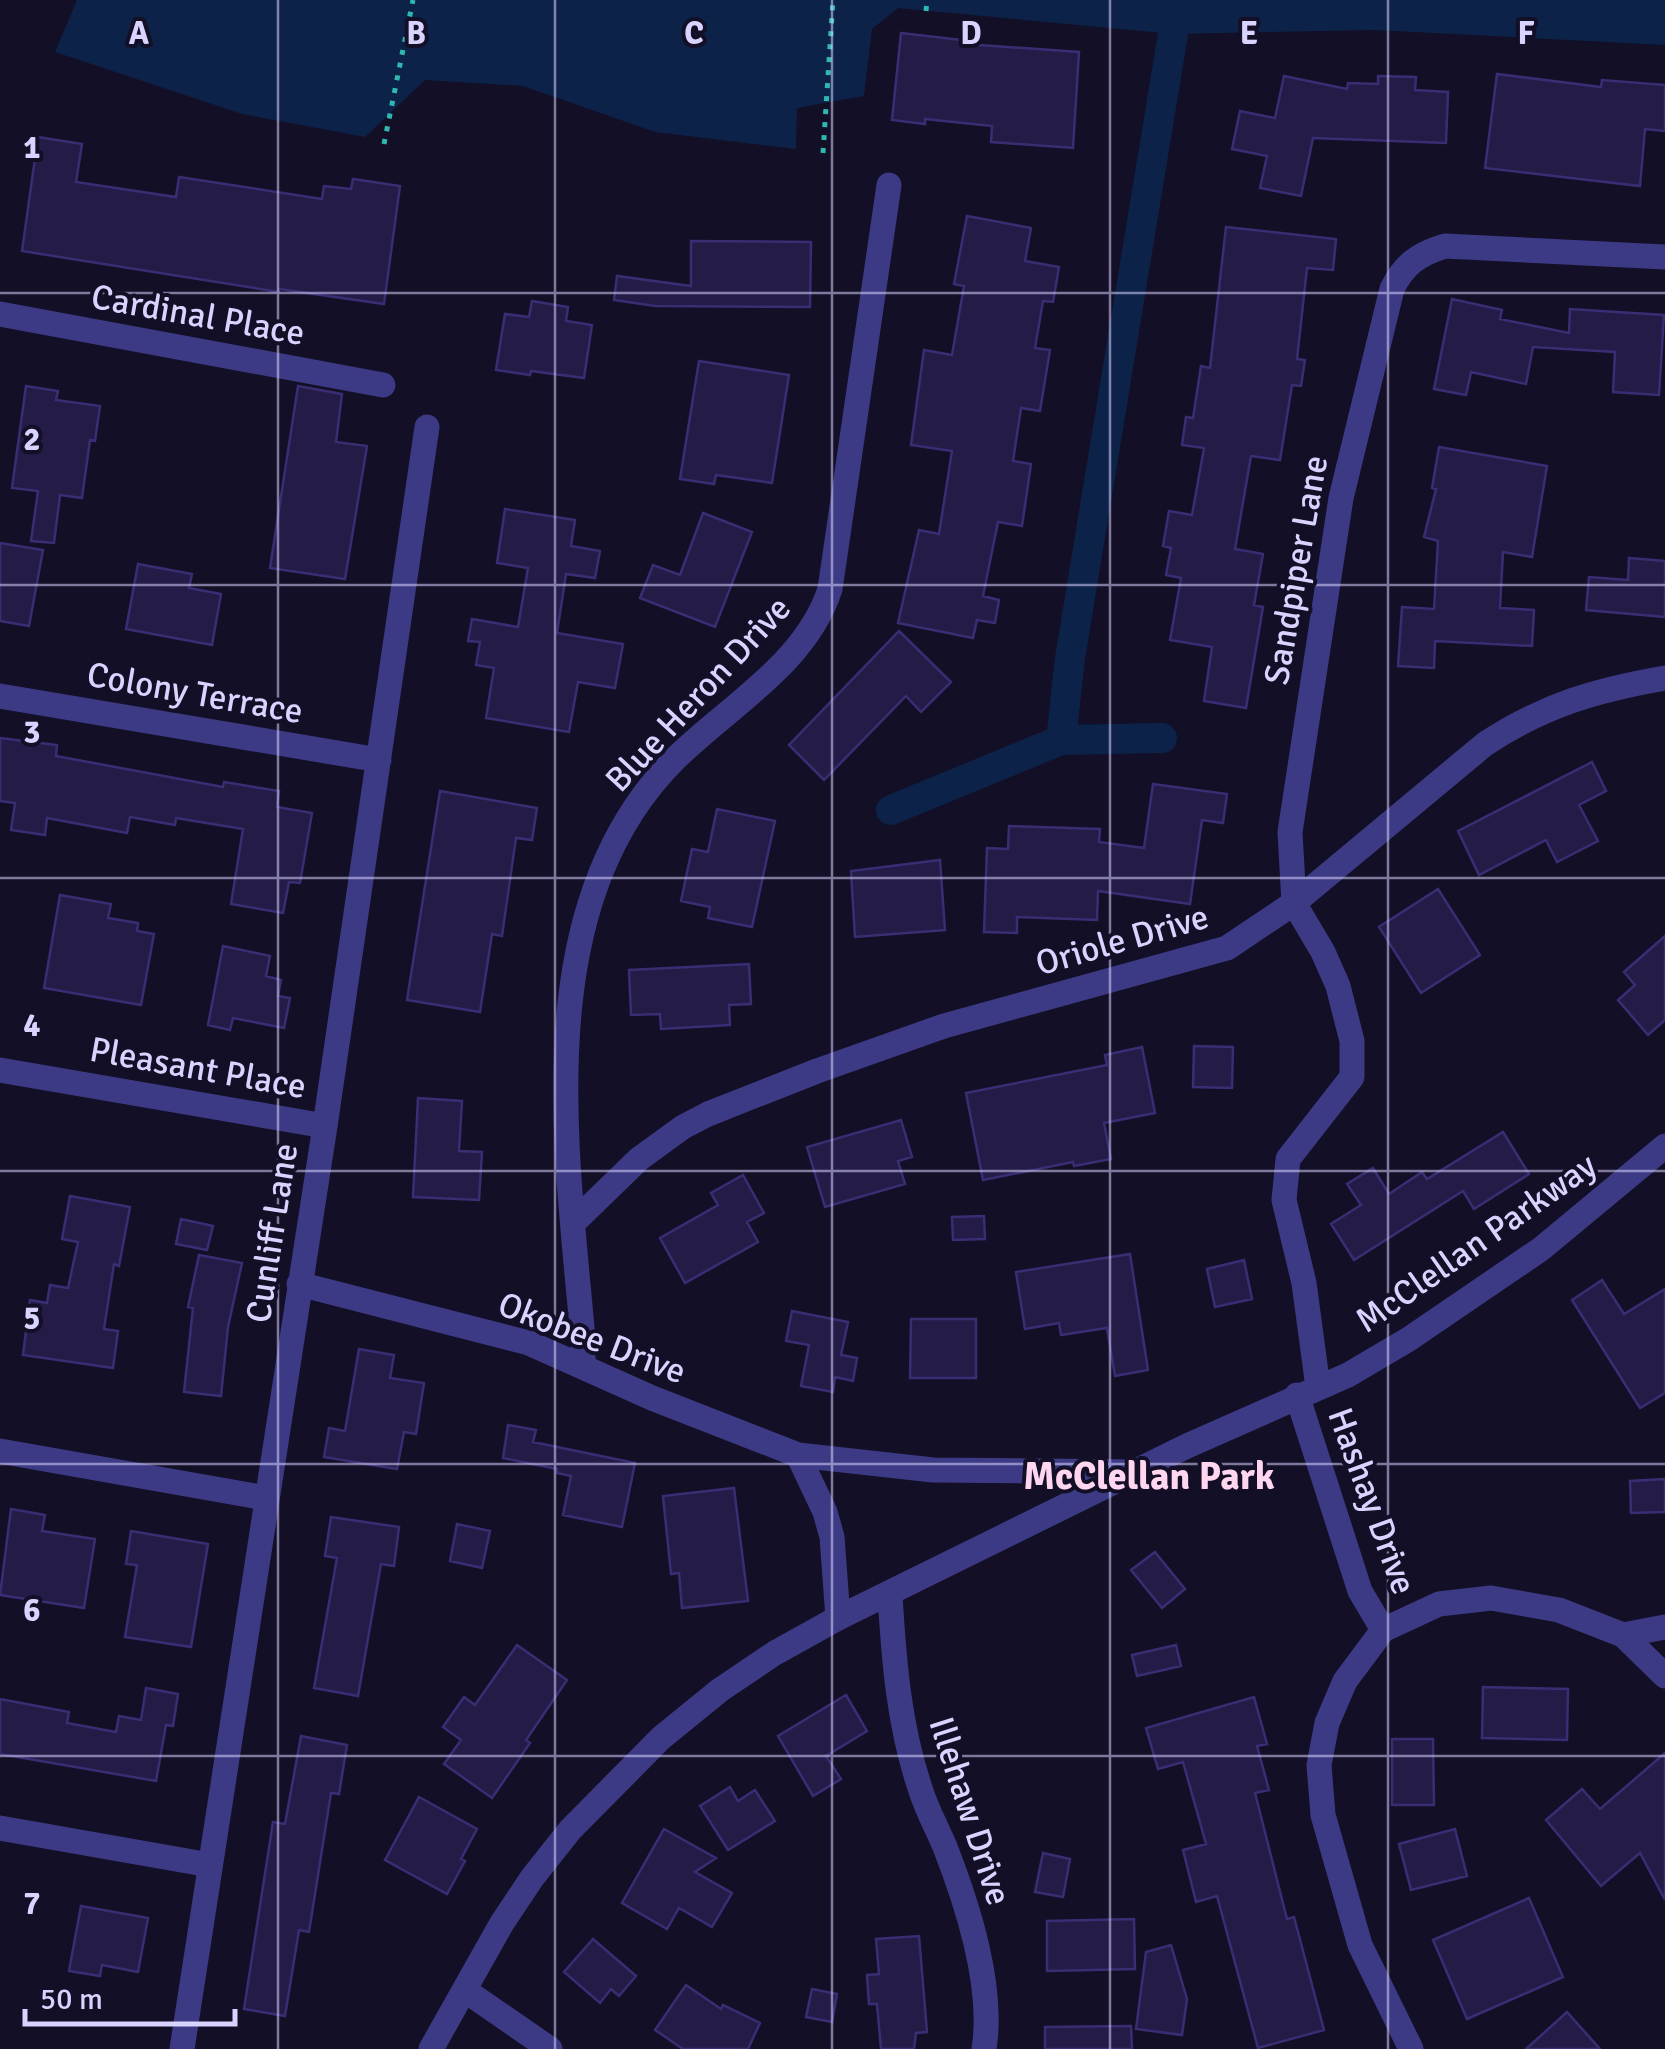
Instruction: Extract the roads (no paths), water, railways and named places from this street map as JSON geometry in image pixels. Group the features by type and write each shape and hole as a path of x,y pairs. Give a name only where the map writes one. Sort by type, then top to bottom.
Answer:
{"street":[{"name":"Blue Heron Drive","path":"583,1366 564,1120 566,1045 580,949 592,901 628,818 646,792 674,760 778,667 821,616 830,589 889,185"},
{"name":"Sandpiper Lane","path":"1294,903 1290,832 1341,498 1392,289 1400,274 1412,260 1445,246 1665,256"},
{"name":"Cardinal Place","path":"0,314 383,385"},
{"name":"Cunliff Lane","path":"182,2049 325,1126 427,427"},
{"name":"Oriole Drive","path":"574,1223 650,1149 708,1114 944,1026 1227,948 1294,903 1514,725 1547,708 1608,688 1665,678"},
{"name":"Colony Terrace","path":"0,696 379,760"},
{"name":"Hashay Drive","path":"1294,903 1338,986 1352,1041 1352,1077 1288,1159 1284,1200 1304,1282 1308,1391 1360,1591 1384,1630"},
{"name":"Pleasant Place","path":"0,1070 325,1126"},
{"name":"McClellan Parkway","path":"431,2049 532,1878 613,1783 720,1690 838,1618 1378,1357 1476,1296 1541,1249 1665,1146"},
{"name":"Okobee Drive","path":"299,1284 528,1343 652,1398 798,1455 932,1470 1140,1472"},
{"path":"0,1451 266,1498"},
{"path":"798,1455 825,1512 832,1537 838,1618"},
{"name":"Illehaw Drive","path":"890,1595 904,1734 976,1947 982,1976 984,2049"},
{"path":"1411,2049 1360,1945 1331,1850 1318,1784 1318,1765 1334,1702 1344,1681 1384,1630 1438,1604 1491,1598 1559,1610 1623,1635 1665,1676"},
{"path":"1623,1635 1665,1627"},
{"path":"0,1828 210,1864"},
{"path":"466,1991 550,2049"}],"water":[{"path":"77,0 1665,0 1665,45 1375,30 1173,34 898,8 872,29 864,96 797,108 796,149 655,132 523,86 425,80 365,137 242,114 55,52"}],"waterway":[{"path":"1061,740 1070,658 1173,34"},
{"path":"891,810 1061,740 1162,738"}],"district":[{"name":"McClellan Park","path":"1149,1476"}]}
